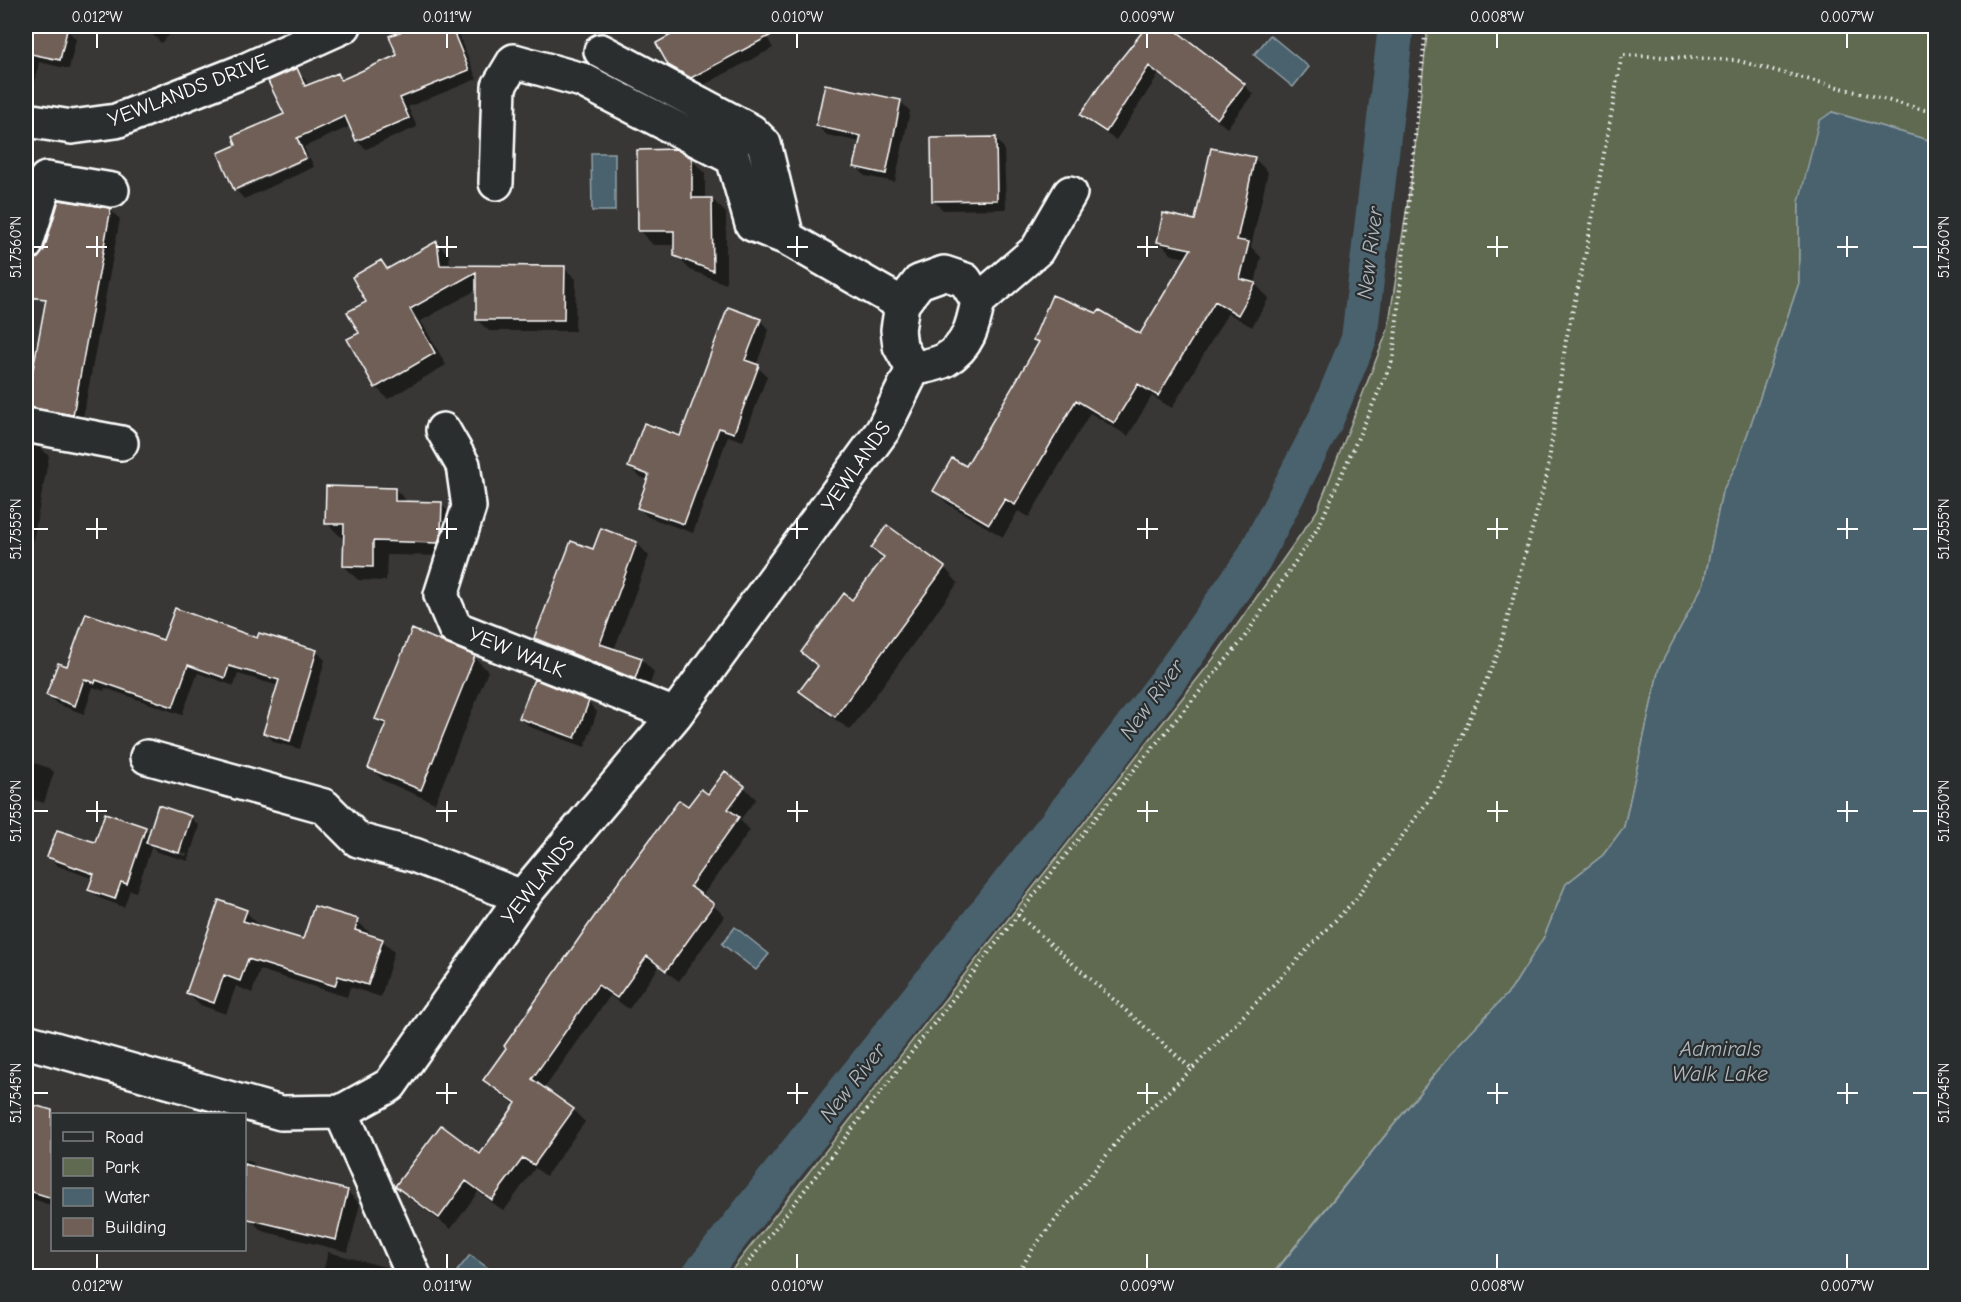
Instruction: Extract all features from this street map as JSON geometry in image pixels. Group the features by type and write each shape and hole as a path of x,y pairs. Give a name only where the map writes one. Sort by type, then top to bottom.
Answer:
{"street":[{"name":"YEWLANDS DRIVE","path":"26,120 72,127 116,121 246,70 344,26"},
{"path":"601,51 752,131 764,144 786,238"},
{"path":"496,183 499,86 514,61 582,81 733,158 752,224 786,238 902,304"},
{"path":"26,244 46,179 112,190"},
{"path":"978,300 965,280 944,273 919,282 902,304 898,330 900,346 913,369 944,360 965,344 974,321 978,300 1036,250 1070,193"},
{"name":"YEWLANDS","path":"26,1041 280,1113 341,1112 390,1085 522,897 675,715 884,430 913,369"},
{"path":"26,425 121,443"},
{"name":"YEW WALK","path":"443,430 463,465 469,507 441,595 455,628 675,715"},
{"path":"147,757 324,806 358,840 414,855 522,897"},
{"path":"341,1112 414,1276"}],"path":[{"path":"738,1276 1018,915 1124,782 1241,642 1318,528 1393,359 1426,26"},
{"path":"1016,1276 1034,1247 1124,1133 1192,1069 1355,900 1443,781 1498,653 1547,475 1566,340 1586,252 1622,55 1735,60 1935,113"},
{"path":"1018,915 1192,1069"}],"green space":[{"path":"1428,26 1935,26 1935,142 1832,112 1799,202 1799,283 1738,462 1722,492 1704,583 1659,668 1624,827 1603,855 1566,884 1544,937 1511,990 1460,1043 1271,1276 727,1276 1213,659 1317,511 1388,329 1412,174"}],"water":[{"path":"1270,35 1309,67 1293,87 1254,55"},
{"name":"Admirals Walk Lake","path":"1832,112 1935,142 1935,1276 1272,1276 1460,1043 1511,990 1544,937 1566,884 1603,855 1624,827 1659,668 1704,583 1722,492 1738,462 1799,283 1799,202 1819,121"},
{"path":"591,153 615,153 615,211 592,211"},
{"path":"735,927 769,954 756,970 722,944"},
{"path":"470,1255 499,1276 465,1276 457,1271"}],"building":[{"path":"26,26 68,26 60,60 26,53"},
{"path":"416,26 451,26 469,70 400,98 409,118 356,141 345,116 297,138 306,158 234,190 218,153 236,145 233,136 284,114 268,81 297,68 305,86 338,73 341,80 397,55 389,36"},
{"path":"687,26 788,26 691,78 668,65 656,43"},
{"path":"1147,26 1170,26 1245,84 1217,119 1149,66 1106,132 1080,115 1100,85"},
{"path":"825,84 901,100 886,174 854,167 861,136 816,126"},
{"path":"996,137 997,200 932,201 931,138"},
{"path":"1211,148 1255,157 1237,240 1249,242 1240,279 1256,283 1238,315 1215,301 1158,396 1138,384 1114,423 1076,400 1015,505 1005,499 989,524 933,491 952,458 966,466 1039,342 1033,340 1052,295 1097,313 1100,310 1140,334 1191,249 1157,242 1163,213 1195,220"},
{"path":"676,149 692,158 692,198 712,198 713,271 674,256 674,231 638,231 637,150"},
{"path":"59,200 111,208 73,415 26,407 46,299 26,297 26,262 38,258 44,250"},
{"path":"437,241 440,265 565,266 564,320 476,320 476,272 410,309 435,353 375,388 347,339 359,333 347,312 366,302 352,277 381,260 387,269"},
{"path":"728,307 761,319 745,360 759,365 734,433 719,428 684,524 637,508 649,475 628,467 644,423 680,436"},
{"path":"326,486 395,488 395,501 442,502 441,533 438,543 373,541 373,567 343,566 344,524 325,524"},
{"path":"887,525 945,567 835,717 799,691 818,666 801,652 844,593 852,600 884,557 871,548"},
{"path":"601,528 637,542 600,644 642,658 635,679 534,638 571,541 593,549"},
{"path":"175,608 257,638 259,633 317,650 290,741 263,733 279,680 229,666 225,678 188,665 173,707 96,680 95,683 84,679 75,706 46,695 58,663 67,666 86,613 163,640"},
{"path":"412,629 475,656 421,790 368,768 386,723 375,719"},
{"path":"534,679 589,701 575,738 519,718"},
{"path":"725,771 745,786 728,809 739,817 690,886 714,904 666,971 647,956 617,998 598,985 532,1079 574,1109 534,1165 523,1158 492,1200 466,1181 439,1218 395,1186 441,1125 480,1154 516,1103 483,1080 506,1048 504,1046 612,891 679,800 688,806 701,789 708,794"},
{"path":"158,805 191,816 179,853 146,843"},
{"path":"105,813 146,827 127,884 121,882 115,899 88,890 94,874 47,857 57,830 95,842"},
{"path":"219,900 247,910 243,921 303,939 314,906 358,919 355,930 383,939 368,985 338,976 335,986 248,959 240,981 224,975 214,1003 186,993"},
{"path":"26,1103 52,1110 51,1198 26,1190"},
{"path":"246,1164 348,1190 336,1240 246,1218"}],"waterway":[{"name":"New River","path":"699,1276 1101,768 1166,683 1253,560 1326,419 1359,339 1396,26"}]}
